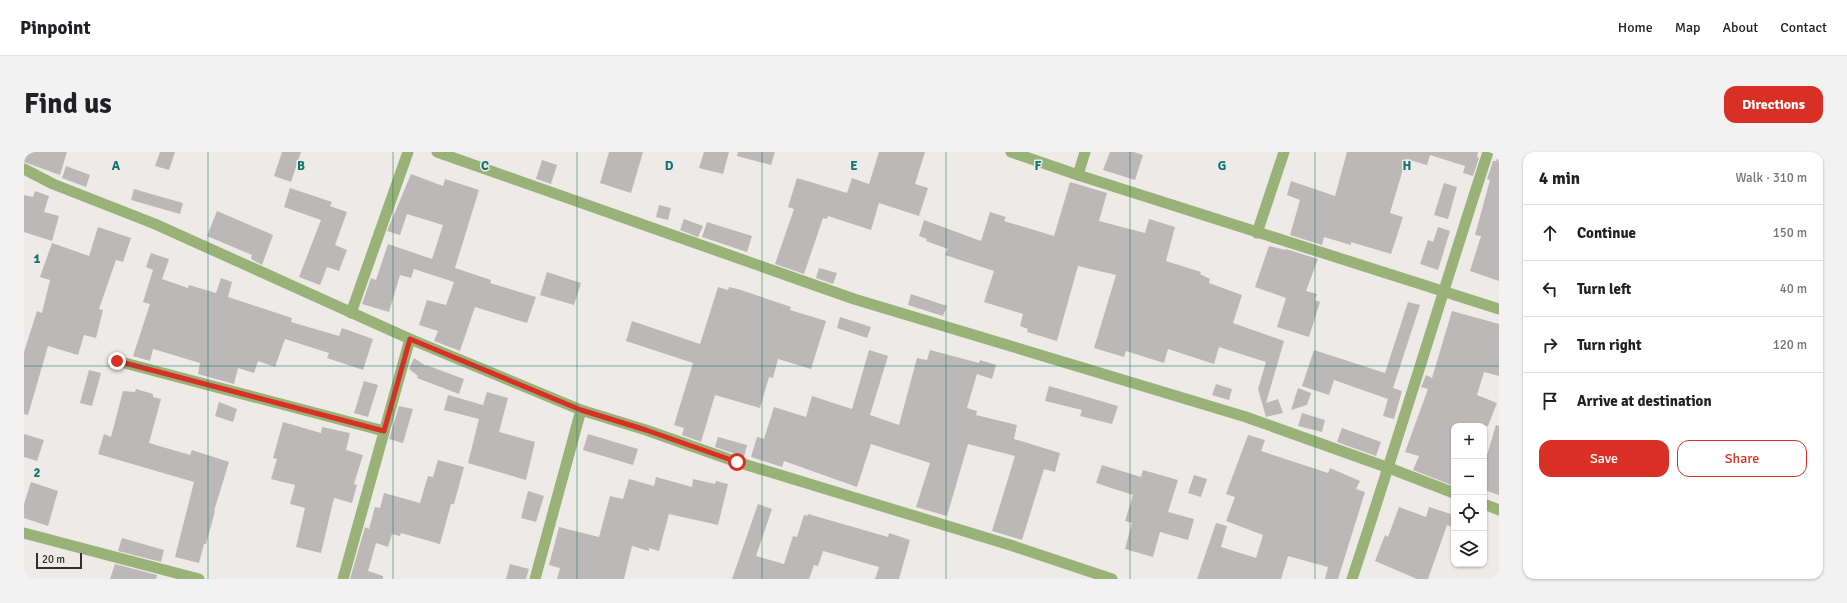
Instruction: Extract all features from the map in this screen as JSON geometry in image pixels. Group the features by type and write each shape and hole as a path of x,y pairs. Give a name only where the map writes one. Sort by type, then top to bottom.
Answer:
{"street":[{"path":"351,313 408,152"},
{"path":"437,152 854,299 1246,417 1451,492"},
{"path":"1011,152 1257,233 1443,290 1499,309"},
{"path":"1078,175 1085,152"},
{"path":"1257,233 1284,152"},
{"path":"1352,579 1389,468 1443,290 1488,152"},
{"path":"24,169 53,184 154,224 410,339 581,410 646,430 737,462 1003,543 1112,579"},
{"path":"343,579 410,339"},
{"path":"117,361 384,431"},
{"path":"535,579 581,410"},
{"path":"1487,505 1499,510"},
{"path":"24,533 199,579"}],"building":[{"path":"24,152 67,152 60,175 24,162"},
{"path":"160,152 175,152 169,170 155,166"},
{"path":"282,152 301,152 291,182 274,176"},
{"path":"609,152 643,152 631,193 600,183"},
{"path":"704,152 729,152 723,174 699,168"},
{"path":"738,152 775,152 771,165 737,156"},
{"path":"879,152 925,152 915,184 928,188 919,216 879,203 871,230 828,216 827,219 823,218 804,274 775,264 794,209 788,207 797,178 847,193 852,178 869,184"},
{"path":"1110,152 1134,152 1143,155 1135,180 1103,170"},
{"path":"1347,152 1478,152 1477,157 1479,158 1473,176 1463,173 1465,166 1430,155 1427,165 1406,159 1390,213 1403,217 1391,254 1351,242 1351,245 1324,237 1322,245 1290,235 1300,200 1287,195 1291,181 1335,196"},
{"path":"1499,159 1499,281 1470,271 1481,236 1475,235 1490,180 1487,179 1493,161 1496,161"},
{"path":"542,160 557,165 551,184 536,179"},
{"path":"66,166 90,175 86,187 62,178"},
{"path":"411,174 443,186 445,179 479,190 455,268 491,280 490,283 536,297 527,323 475,307 460,351 434,341 438,331 419,325 427,300 446,305 454,282 414,269 411,278 400,275 389,312 362,304 371,278 376,280 388,244 432,259 443,225 407,214 400,235 387,231"},
{"path":"1070,182 1107,193 1099,221 1145,233 1149,219 1175,227 1166,261 1201,272 1200,274 1210,279 1209,283 1242,295 1233,323 1284,341 1266,403 1278,399 1283,413 1266,417 1258,389 1266,362 1219,347 1214,364 1168,349 1164,363 1126,351 1124,357 1094,348 1116,275 1078,266 1057,341 1027,332 1028,329 1020,326 1023,314 984,302 994,271 945,255 948,249 926,241 927,239 919,236 924,220 981,241 990,212 1006,217 1004,221 1054,236"},
{"path":"1444,183 1457,187 1448,219 1434,215"},
{"path":"290,188 332,202 330,206 347,212 335,245 347,250 339,271 327,267 320,285 299,277 321,220 284,207"},
{"path":"134,189 183,203 180,214 131,200"},
{"path":"35,191 49,196 44,212 59,216 52,241 24,232 24,195 33,197"},
{"path":"659,205 671,208 668,220 656,217"},
{"path":"217,211 273,235 262,265 251,259 252,255 207,236"},
{"path":"684,219 703,226 698,237 680,230"},
{"path":"707,222 752,236 747,252 702,237"},
{"path":"98,227 131,238 123,262 116,260 99,309 103,310 96,338 84,335 78,355 48,346 28,415 24,414 24,352 37,311 42,313 50,280 40,277 52,243 89,256"},
{"path":"1438,227 1450,231 1438,270 1420,264 1428,240 1433,242"},
{"path":"1269,246 1286,249 1318,259 1306,291 1317,294 1315,300 1320,302 1309,337 1277,327 1286,298 1255,287"},
{"path":"151,253 169,259 162,279 188,288 189,285 216,293 221,278 232,282 228,297 292,318 291,322 339,336 342,328 373,339 363,370 327,358 329,353 285,339 275,367 258,361 254,373 238,368 234,384 198,374 200,363 153,349 150,361 133,356 150,304 143,302 153,270 146,267"},
{"path":"819,268 837,273 833,284 816,278"},
{"path":"547,272 581,283 574,305 540,295"},
{"path":"718,287 728,290 729,287 741,290 791,307 790,310 826,321 811,369 778,359 773,378 769,377 760,408 715,395 701,442 682,435 684,428 674,425 693,363 626,341 632,321 700,344"},
{"path":"911,294 947,306 943,316 908,305"},
{"path":"1408,302 1420,305 1393,388 1402,391 1394,419 1383,416 1388,399 1334,380 1329,395 1302,386 1314,350 1385,373"},
{"path":"1452,311 1499,324 1499,376 1484,372 1477,395 1497,403 1488,426 1487,423 1451,423 1451,485 1413,470 1419,456 1405,452 1428,389 1421,387 1426,375 1432,378"},
{"path":"840,317 871,327 867,338 837,328"},
{"path":"869,350 888,356 870,415 899,425 917,358 927,360 930,350 979,363 980,360 996,365 992,379 977,374 967,408 977,411 976,415 1017,425 1014,439 1060,453 1055,472 1044,469 1022,540 992,531 1015,456 968,444 947,516 916,507 930,463 871,444 857,487 784,461 782,467 751,457 757,437 764,439 774,407 806,417 812,396 852,409"},
{"path":"414,358 426,366 464,379 459,394 417,378 418,376 409,369"},
{"path":"89,370 101,373 92,406 80,403"},
{"path":"364,381 378,385 368,417 354,413"},
{"path":"1216,384 1232,389 1229,400 1212,395"},
{"path":"1049,386 1118,406 1112,424 1080,416 1082,410 1045,401"},
{"path":"1298,388 1311,393 1307,405 1291,410"},
{"path":"136,389 153,394 153,397 161,399 149,443 190,455 192,450 229,462 214,511 206,544 204,544 199,563 175,557 194,482 98,454 104,434 111,437 123,391 135,392"},
{"path":"487,392 508,398 499,432 535,442 526,480 468,463 479,419 444,410 448,395 483,405"},
{"path":"219,402 237,409 233,422 215,416"},
{"path":"399,406 413,409 403,443 389,439"},
{"path":"1302,413 1325,420 1322,432 1298,426"},
{"path":"283,422 321,433 322,427 350,433 346,450 363,455 354,484 357,485 352,503 334,498 321,553 296,547 305,508 290,504 295,485 271,479 277,459 273,458"},
{"path":"1496,425 1499,426 1499,495 1487,491 1487,455"},
{"path":"1342,428 1381,442 1376,456 1337,442"},
{"path":"24,434 44,440 37,461 24,457"},
{"path":"588,434 638,449 633,465 583,450"},
{"path":"1248,435 1265,440 1261,451 1328,473 1330,468 1360,481 1356,489 1365,492 1338,579 1325,579 1328,567 1288,556 1281,579 1197,579 1216,523 1227,526 1221,547 1256,558 1263,535 1226,521 1235,497 1226,494"},
{"path":"718,437 747,445 744,457 715,447"},
{"path":"438,460 464,467 454,504 451,504 440,544 401,533 400,536 392,534 388,547 376,543 368,571 383,576 383,579 350,579 365,527 369,529 375,507 380,508 384,493 420,503 428,476 433,477"},
{"path":"1102,465 1141,477 1143,470 1178,480 1168,512 1194,519 1188,540 1160,532 1153,557 1125,549 1132,523 1125,521 1133,495 1096,483"},
{"path":"1194,475 1207,479 1201,497 1188,493"},
{"path":"656,477 692,487 693,479 715,484 716,481 728,484 718,525 669,514 659,551 649,548 649,551 632,546 624,579 557,579 560,568 549,565 559,527 599,537 610,496 623,499 629,479 654,486"},
{"path":"31,482 58,491 48,526 24,518 24,504"},
{"path":"528,491 544,496 536,522 521,518"},
{"path":"758,504 772,509 756,556 784,564 793,536 797,537 804,515 807,516 808,514 888,537 889,533 910,540 899,579 875,579 879,567 823,551 818,566 814,565 809,579 732,579"},
{"path":"1399,507 1426,517 1429,507 1451,514 1451,527 1447,525 1428,579 1417,579 1375,561 1385,535 1388,537"},
{"path":"122,538 164,550 161,562 118,551"},
{"path":"115,564 157,575 156,579 110,579"},
{"path":"510,564 529,569 526,579 506,579"}],"route":[{"path":"117,361 384,431 410,339 581,410 646,430 737,462"}]}
